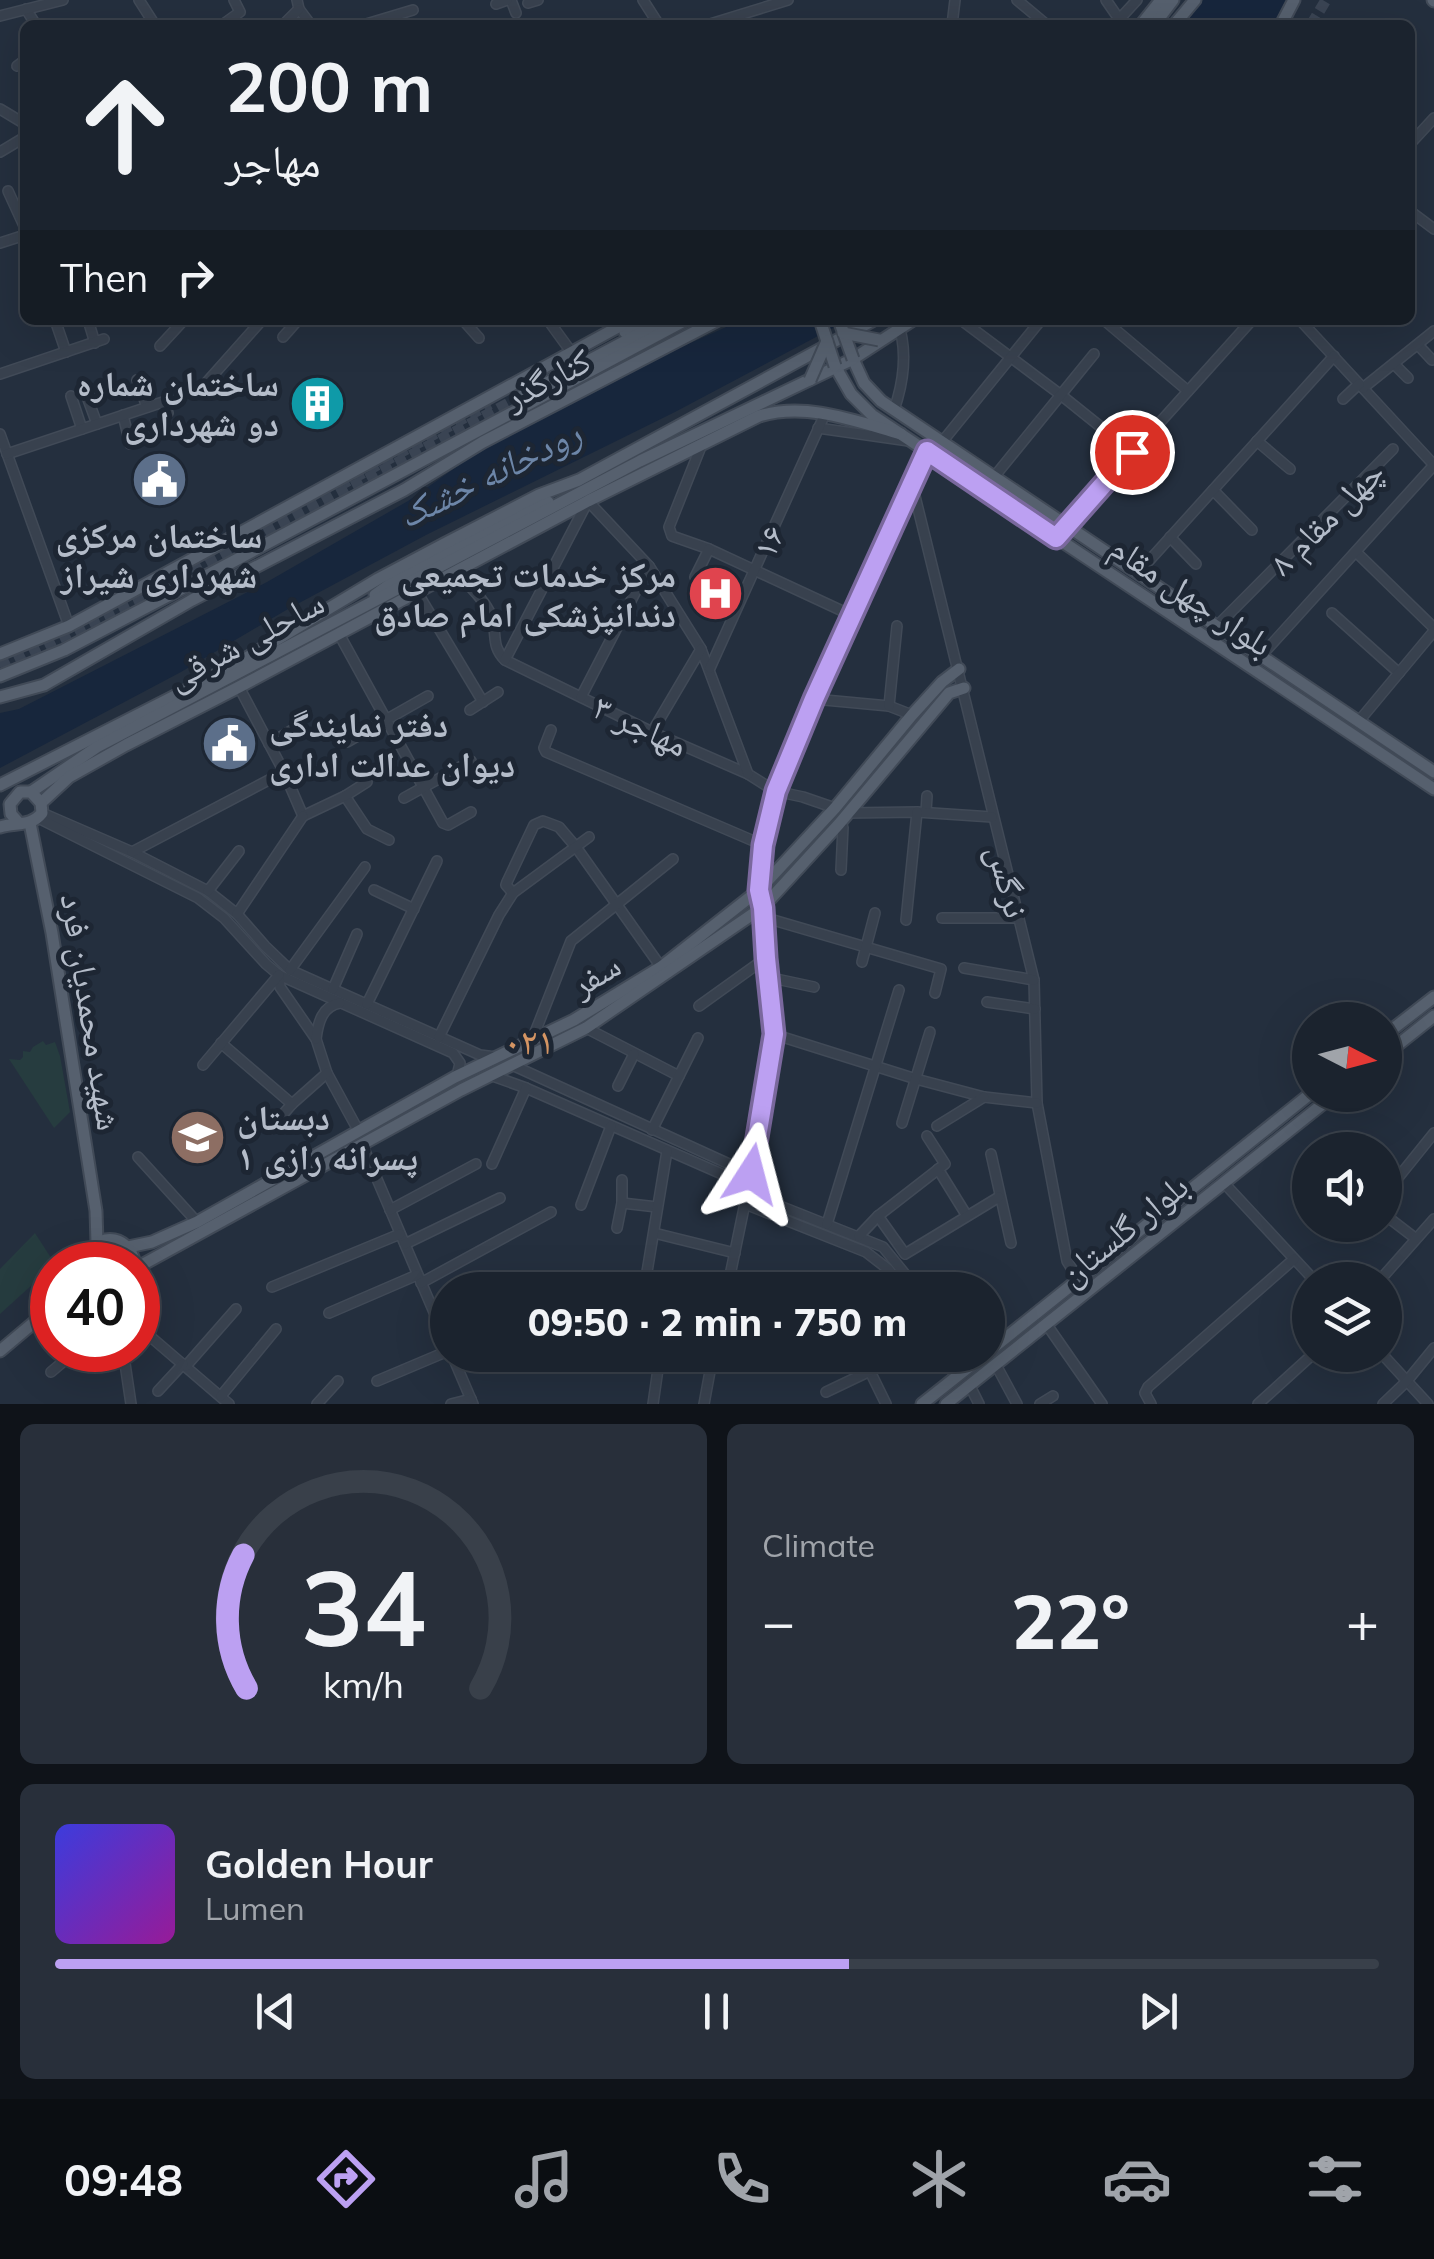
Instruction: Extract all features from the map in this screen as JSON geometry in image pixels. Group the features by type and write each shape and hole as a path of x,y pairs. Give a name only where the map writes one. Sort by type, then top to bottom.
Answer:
{"main road":[{"path":"1146,20 1161,0"},
{"path":"1178,20 1195,0"},
{"path":"514,412 503,403 513,392 622,325"},
{"path":"513,392 638,325"},
{"path":"0,654 69,626 488,398 513,392 654,325"},
{"path":"0,676 64,650 677,325"},
{"name":"کنارگذر","path":"404,490 483,442 708,325"},
{"name":"بلوار چهل مقام","path":"822,325 835,366 850,394 872,415 1434,790"},
{"path":"0,786 228,670 378,579 540,496 580,480 865,325"},
{"name":"ساحلی شرقی","path":"5,807 16,795 31,792 97,748 695,433 852,359 906,325"},
{"path":"841,326 879,340"},
{"name":"بلوار چهل مقام","path":"841,326 864,383 882,401 1434,772"},
{"path":"810,380 827,341"},
{"path":"488,398 498,406 501,419"},
{"name":"ساحلی شرقی","path":"0,826 34,816 69,777 588,500 759,416 778,410 804,410 907,438"},
{"path":"355,613 407,572 555,499 580,480"},
{"path":"204,577 227,572 372,500 404,490"},
{"path":"0,698 44,685 192,600 404,490"},
{"path":"1179,620 1188,606"},
{"name":"سفر","path":"152,1242 197,1222 457,1076 574,1020 662,966 759,890 841,810 959,669"},
{"name":"سفر","path":"160,1253 490,1075 586,1028 763,912 839,824 841,810 912,714 946,688 964,688"},
{"path":"31,792 34,816"},
{"name":"شهید محمدیان فرد","path":"5,807 11,814 34,816 96,1212"},
{"path":"1402,1022 1434,997"},
{"path":"1402,1041 1434,1016"},
{"name":"بلوار گلستان","path":"1005,1337 1292,1108"},
{"name":"بلوار گلستان","path":"1005,1359 1313,1112"},
{"path":"96,1212 112,1240"},
{"path":"96,1212 97,1242"},
{"path":"102,1242 117,1242"},
{"path":"0,1351 30,1326"},
{"name":"بلوار گلستان","path":"922,1404 963,1372"},
{"name":"بلوار گلستان","path":"946,1404 988,1372"}],"street":[{"path":"15,0 31,20"},
{"path":"0,16 63,0"},
{"path":"229,20 240,12 234,0"},
{"path":"496,4 509,0 516,13"},
{"path":"721,20 767,3 788,0"},
{"path":"1017,0 1041,20"},
{"path":"1119,20 1137,0"},
{"path":"379,20 412,10"},
{"path":"1415,139 1434,118"},
{"path":"8,191 20,220"},
{"path":"57,325 66,352"},
{"path":"0,374 100,341 91,325"},
{"path":"160,346 179,325"},
{"path":"206,383 258,325"},
{"path":"283,338 294,325"},
{"path":"467,325 479,338"},
{"path":"552,325 572,353"},
{"path":"968,325 1132,452"},
{"path":"942,442 1037,325"},
{"path":"1110,325 1188,391"},
{"path":"1056,538 1247,325"},
{"path":"1261,656 1433,468 1305,325"},
{"path":"894,410 902,389 904,346 900,329"},
{"path":"1343,399 1434,331"},
{"path":"1418,344 1432,360"},
{"path":"994,476 1094,354"},
{"path":"1138,573 1334,356"},
{"path":"1394,364 1408,378"},
{"path":"137,380 147,407"},
{"path":"86,394 97,424"},
{"path":"71,396 82,429"},
{"path":"7,454 163,402 168,413"},
{"name":"۱۶","path":"710,668 825,414"},
{"path":"122,416 130,444"},
{"path":"818,428 907,438"},
{"path":"0,434 69,626"},
{"path":"1257,441 1290,470"},
{"path":"704,442 669,526 672,536 852,615"},
{"name":"چهل مقام ۸","path":"1217,626 1393,449"},
{"path":"731,1272 774,1034 759,890 763,845 776,791 814,699 927,451"},
{"name":"نرگس","path":"912,484 1034,980 1037,1102 1068,1261 1079,1280"},
{"path":"1213,490 1252,530"},
{"path":"456,571 492,616 496,648 505,660 588,500 649,566 701,649 748,774"},
{"path":"1170,537 1196,564"},
{"path":"695,577 709,550"},
{"path":"1356,552 1434,630 1358,722"},
{"path":"581,698 649,566"},
{"path":"416,592 483,702"},
{"path":"1332,613 1399,673"},
{"path":"889,706 897,626"},
{"path":"339,634 445,825 471,812"},
{"path":"652,732 701,649"},
{"name":"۳ مهاجر","path":"505,660 748,774 776,791 841,810 992,816"},
{"path":"239,687 303,816"},
{"path":"470,710 498,692"},
{"path":"347,742 428,696"},
{"path":"814,699 889,706 912,714"},
{"path":"269,744 298,726"},
{"path":"551,730 544,750 763,845"},
{"path":"404,798 472,761"},
{"path":"132,852 284,772"},
{"path":"236,914 303,816 367,782"},
{"path":"345,796 366,829 389,840"},
{"path":"906,920 921,812 928,796"},
{"path":"34,816 132,852 208,892 236,914 290,970 439,1038 480,1055 496,1057"},
{"path":"34,816 198,898 242,935 279,975 453,1053 460,1062 457,1076"},
{"path":"514,894 506,882 534,825 539,822 560,827 662,966"},
{"path":"839,824 841,870"},
{"path":"439,1038 499,915 514,894 589,837"},
{"path":"208,892 240,851"},
{"path":"531,1042 568,945 673,860"},
{"path":"367,1004 436,861"},
{"path":"290,970 365,867"},
{"path":"374,890 414,909"},
{"path":"763,912 941,969 936,993"},
{"path":"862,962 875,913"},
{"path":"942,918 1019,918"},
{"path":"333,990 357,934"},
{"path":"699,1006 766,958"},
{"path":"964,968 1034,980"},
{"path":"279,975 280,987 316,1039 326,1073 358,1130"},
{"path":"203,1065 279,975"},
{"path":"767,977 814,987"},
{"path":"827,1224 899,990"},
{"path":"987,1002 1035,1009"},
{"path":"316,1039 323,1014 332,1004 342,1003"},
{"path":"586,1028 679,1076"},
{"path":"902,1123 930,1032"},
{"path":"774,1034 984,1097 1037,1102"},
{"path":"652,1130 698,1038"},
{"path":"221,1042 292,1104"},
{"path":"618,1086 634,1054"},
{"path":"512,1065 751,1174"},
{"path":"270,1129 326,1073"},
{"path":"490,1075 667,1152 866,1252 890,1272"},
{"path":"492,1164 526,1088"},
{"path":"938,1126 984,1097"},
{"path":"581,1205 611,1126"},
{"path":"1402,1174 1434,1134"},
{"path":"859,1236 878,1216 945,1164 928,1136"},
{"path":"362,1144 430,1304"},
{"path":"647,1272 667,1152"},
{"path":"991,1154 1011,1243"},
{"path":"138,1156 197,1222"},
{"path":"390,1210 476,1164"},
{"path":"938,1169 967,1216"},
{"path":"618,1228 622,1180"},
{"path":"1224,1183 1298,1262"},
{"path":"747,1194 883,1247 903,1272"},
{"path":"878,1216 905,1254 999,1197"},
{"path":"272,1287 500,1198"},
{"path":"622,1203 658,1207"},
{"path":"329,1313 419,1279 551,1212"},
{"path":"1395,1262 1434,1219"},
{"path":"1402,1228 1415,1238"},
{"path":"654,1233 735,1253"},
{"path":"1149,1402 1148,1387 1294,1258"},
{"path":"158,1390 236,1309"},
{"path":"1047,1325 1099,1403"},
{"path":"160,1344 225,1400 276,1329"},
{"path":"1383,1404 1434,1348"},
{"path":"377,1381 430,1358"},
{"path":"126,1372 131,1404"},
{"path":"451,1404 472,1402 459,1372"},
{"path":"653,1404 658,1372"},
{"path":"704,1404 710,1372"},
{"path":"826,1392 870,1372 886,1404"},
{"path":"956,1372 957,1377"},
{"path":"999,1372 1017,1404"},
{"path":"1258,1404 1293,1372"},
{"path":"1399,1372 1428,1404"},
{"path":"317,1404 338,1380"},
{"path":"970,1386 979,1404"},
{"path":"1040,1404 1053,1396"}],"green space":[{"path":"43,1041 46,1045 55,1042 70,1112 54,1128 9,1059 20,1060 23,1051 30,1052"},
{"path":"35,1233 41,1242 30,1242 30,1287 0,1314 0,1269"}],"water":[{"path":"1203,0 1286,0 1276,20 1188,20"},
{"name":"رودخانه خشک","path":"731,325 839,325 675,412 426,535 0,768 0,713 19,709 267,582 408,501 482,449 650,361"}],"tunnel":[{"path":"1314,20 1326,0"},
{"path":"0,667 175,581 520,397"},
{"path":"339,486 490,404"}],"place":[{"name":"ساختمان شماره دو شهرداری","path":"318,403"},
{"name":"ساختمان مرکزی شهرداری شیراز","path":"159,479"},
{"name":"مرکز خدمات تجمیعی دندانپزشکی امام صادق","path":"715,594"},
{"name":"دفتر نمایندگی دیوان عدالت اداری","path":"230,744"},
{"name":"دبستان پسرانه رازی ۱","path":"198,1137"}],"district":[{"name":"۰۲۱","path":"529,1040"}],"route":[{"path":"751,1174 774,1034 759,890 763,845 776,791 927,451 1056,538 1132,452"}]}
